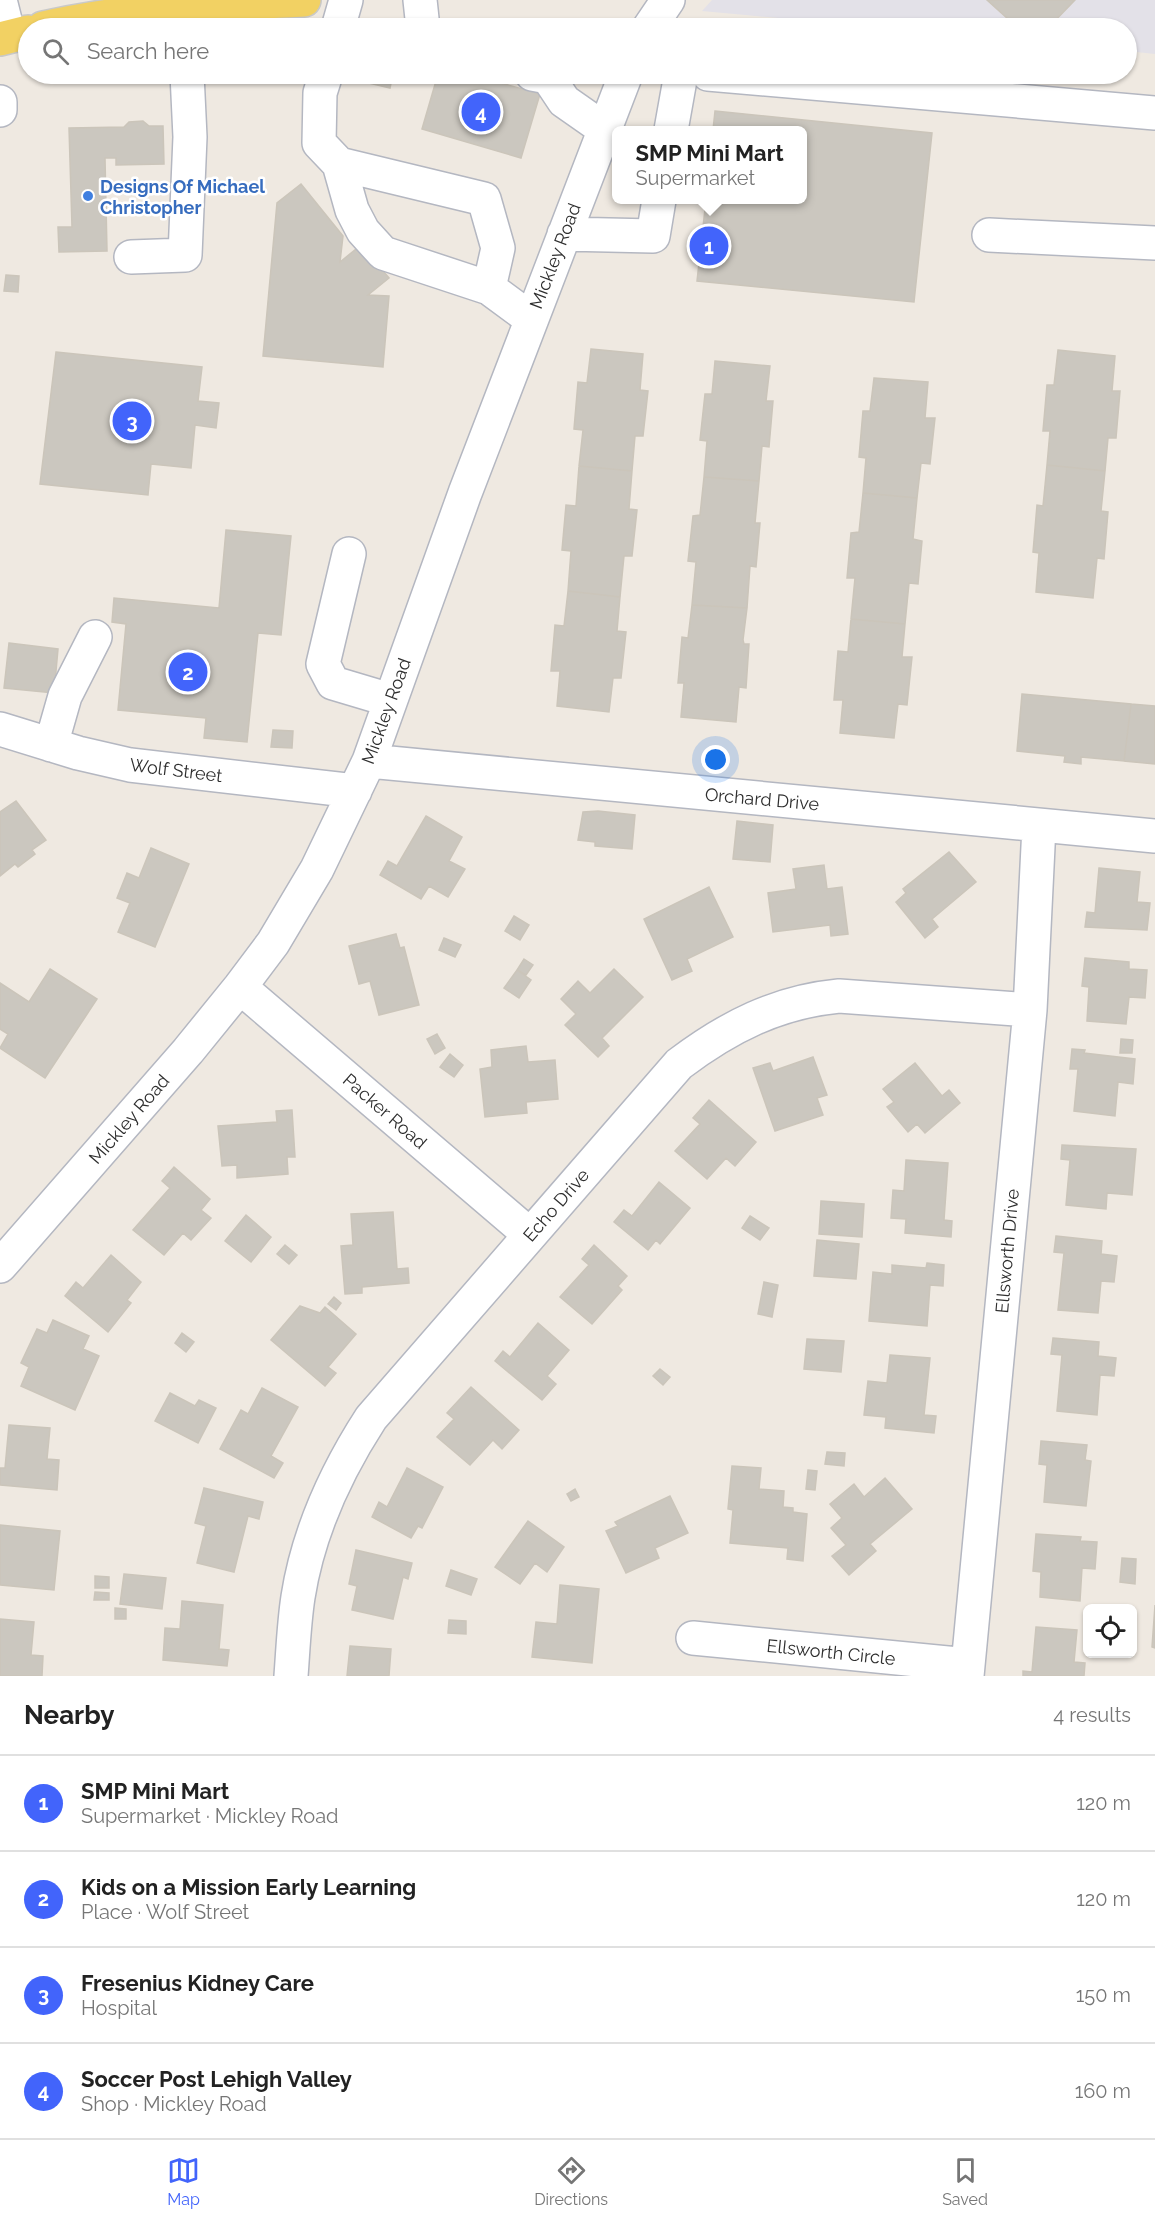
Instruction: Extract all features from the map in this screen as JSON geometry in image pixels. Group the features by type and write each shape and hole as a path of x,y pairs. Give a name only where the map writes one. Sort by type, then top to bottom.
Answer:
{"main road":[{"path":"99,18 304,0"}],"street":[{"path":"0,0 12,36"},
{"path":"340,18 345,0"},
{"path":"420,0 422,18"},
{"path":"656,18 668,0"},
{"path":"132,257 185,255 190,137 187,84"},
{"path":"323,84 320,93 320,143 339,164 352,210 363,231 383,253 489,288 531,319"},
{"path":"553,84 564,101 604,129"},
{"name":"Mickley Road","path":"0,1266 188,1051 240,987 273,943 317,869 369,761 531,319 622,84"},
{"path":"672,126 679,84"},
{"path":"823,84 1155,113"},
{"path":"0,102 0,110"},
{"path":"339,164 484,199 498,248 489,288"},
{"path":"564,234 653,236 658,204"},
{"path":"989,235 1155,243"},
{"path":"349,554 323,664 333,683 390,700"},
{"path":"51,745 65,696 95,636"},
{"name":"Wolf Street","path":"0,729 51,745 130,765 355,791"},
{"name":"Orchard Drive","path":"369,761 1155,836"},
{"name":"Ellsworth Drive","path":"968,1671 1030,1010 1039,826"},
{"name":"Packer Road","path":"240,987 530,1235"},
{"name":"Echo Drive","path":"291,1676 298,1596 312,1538 328,1496 355,1443 371,1418 679,1064 714,1038 744,1021 777,1008 839,996 1030,1010"},
{"name":"Ellsworth Circle","path":"693,1638 968,1671"}],"shaded area":[{"path":"712,0 1155,0 1155,54 1137,52 1137,18 779,18 702,11"}],"building":[{"path":"987,0 1075,0 1058,18 1007,18"},
{"path":"373,84 391,84 390,88"},
{"path":"435,84 504,84 540,94 521,158 422,129"},
{"path":"715,111 932,133 914,302 697,281 706,204 807,204 807,126 713,126"},
{"name":"Designs Of Michael Christopher","path":"143,121 149,126 163,126 164,164 116,165 116,158 105,158 107,251 59,252 58,227 72,227 69,128 124,127 129,122"},
{"path":"301,184 343,236 340,262 361,245 389,278 368,295 389,296 383,367 263,356 277,203"},
{"path":"6,275 19,276 18,292 4,291"},
{"path":"591,349 643,354 640,390 648,391 643,436 635,436 632,471 579,466 583,430 574,429 578,382 587,383"},
{"path":"1058,350 1115,356 1112,391 1120,391 1116,438 1108,438 1105,471 1047,465 1050,431 1043,431 1047,385 1054,385"},
{"path":"56,352 202,367 198,401 219,403 216,428 195,425 191,468 151,464 148,495 40,484"},
{"path":"715,361 770,366 766,401 773,401 769,447 762,446 759,481 704,477 707,441 700,440 705,394 712,394"},
{"path":"874,378 928,382 925,418 935,418 930,464 921,463 917,498 863,493 866,458 859,457 863,411 870,411"},
{"path":"1047,465 1105,471 1101,511 1108,512 1104,559 1097,558 1093,598 1036,592 1039,553 1033,552 1037,505 1043,506"},
{"path":"579,466 632,471 629,509 637,510 632,556 624,556 620,597 568,591 571,551 562,550 566,505 576,506"},
{"path":"704,477 759,481 755,523 760,523 756,567 750,566 747,608 692,605 696,562 688,561 693,516 700,515"},
{"path":"863,493 917,498 913,539 922,541 918,584 909,583 905,624 851,619 855,578 847,578 851,533 859,532"},
{"path":"226,530 291,536 281,635 258,633 247,742 204,738 206,718 118,710 126,624 112,622 114,598 219,608"},
{"path":"568,591 620,597 617,631 626,632 621,678 613,678 609,712 557,706 560,671 551,671 555,625 564,626"},
{"path":"692,605 747,608 743,640 744,644 749,644 746,688 739,687 736,722 681,717 684,683 678,683 682,637 688,638"},
{"path":"851,619 905,624 902,657 912,657 907,705 898,704 894,738 840,733 843,700 834,700 838,651 848,652"},
{"path":"9,643 58,649 54,693 4,688"},
{"path":"1022,694 1131,704 1124,761 1081,757 1081,764 1064,762 1065,756 1017,751"},
{"path":"1131,704 1155,706 1155,764 1124,761"},
{"path":"273,730 293,731 292,748 271,747"},
{"path":"16,801 46,840 32,850 35,854 18,867 15,864 0,876 0,812"},
{"path":"598,811 635,815 632,849 595,846 595,842 578,840 583,812"},
{"path":"426,816 462,837 449,861 465,869 448,897 429,886 421,899 380,875 388,861 397,866"},
{"path":"737,821 773,825 770,862 733,859"},
{"path":"151,848 189,864 155,947 118,932 130,903 117,898 127,873 139,878"},
{"path":"949,852 976,882 932,919 938,927 925,938 896,902 906,893 903,889"},
{"path":"824,865 827,889 842,887 848,934 831,936 830,925 773,932 768,893 796,889 793,869"},
{"path":"1099,868 1140,872 1137,902 1150,903 1147,930 1085,927 1087,912 1095,913"},
{"path":"709,887 733,937 687,959 692,971 672,980 644,919"},
{"path":"514,916 529,925 520,940 505,931"},
{"path":"396,934 400,948 404,947 419,1005 379,1015 370,981 359,984 349,946"},
{"path":"444,938 461,945 455,957 439,950"},
{"path":"1085,958 1129,962 1129,969 1147,970 1145,998 1129,997 1126,1024 1087,1021 1089,987 1082,986"},
{"path":"524,959 533,965 526,975 517,970"},
{"path":"50,969 97,999 45,1078 0,1048 8,1034 0,1029 0,983 29,1002"},
{"path":"614,969 643,997 602,1038 609,1046 598,1057 565,1025 576,1014 561,999 578,981 590,993"},
{"path":"517,970 531,980 519,998 504,988"},
{"path":"437,1034 445,1048 435,1054 427,1039"},
{"path":"1121,1039 1133,1040 1132,1053 1120,1053"},
{"path":"526,1046 528,1062 555,1060 558,1099 526,1102 527,1113 485,1117 480,1069 492,1067 491,1050"},
{"path":"1072,1049 1085,1050 1084,1053 1135,1059 1133,1084 1118,1082 1115,1116 1074,1111 1078,1069 1070,1069"},
{"path":"450,1054 463,1065 454,1077 440,1067"},
{"path":"813,1057 827,1095 817,1098 823,1115 775,1131 753,1068 770,1063 773,1071"},
{"path":"915,1063 942,1096 949,1090 960,1103 925,1133 917,1124 908,1132 887,1107 894,1102 883,1089"},
{"path":"709,1100 756,1142 735,1166 726,1158 707,1179 675,1151 700,1124 693,1118"},
{"path":"292,1110 295,1157 287,1157 288,1174 237,1178 237,1165 222,1166 218,1126 277,1122 276,1111"},
{"path":"1062,1145 1136,1149 1132,1195 1107,1193 1106,1209 1066,1205 1070,1160 1061,1159"},
{"path":"906,1160 948,1163 944,1220 952,1221 951,1237 905,1233 906,1219 891,1218 893,1190 904,1191"},
{"path":"174,1167 210,1199 201,1210 211,1218 191,1240 183,1233 164,1255 133,1230 170,1188 162,1181"},
{"path":"659,1182 690,1208 660,1244 656,1240 648,1250 614,1222 624,1210 632,1216"},
{"path":"821,1201 864,1204 862,1237 819,1234"},
{"path":"393,1212 397,1269 408,1268 409,1283 362,1287 362,1293 345,1294 341,1246 353,1245 351,1214"},
{"path":"246,1215 271,1237 251,1262 225,1241"},
{"path":"750,1216 769,1228 760,1240 742,1228"},
{"path":"1056,1236 1102,1241 1101,1254 1117,1256 1114,1282 1101,1281 1098,1313 1058,1310 1064,1253 1054,1252"},
{"path":"817,1240 859,1244 856,1279 814,1276"},
{"path":"285,1245 297,1255 289,1264 277,1254"},
{"path":"594,1245 627,1276 618,1286 622,1290 592,1324 560,1297 589,1265 582,1259"},
{"path":"111,1255 141,1282 127,1300 131,1303 108,1332 65,1296 76,1282 83,1288"},
{"path":"927,1263 944,1265 943,1286 930,1285 927,1326 869,1321 873,1272 892,1274 892,1265 926,1268"},
{"path":"764,1282 778,1285 772,1317 758,1314"},
{"path":"334,1297 341,1303 336,1310 328,1304"},
{"path":"300,1306 320,1313 325,1307 356,1334 328,1367 336,1373 325,1386 271,1340"},
{"path":"53,1320 89,1336 83,1349 99,1356 75,1410 21,1386 29,1367 21,1363 37,1329 47,1333"},
{"path":"538,1323 569,1350 547,1376 556,1384 542,1400 495,1361 503,1351 510,1357"},
{"path":"182,1333 194,1342 186,1352 175,1343"},
{"path":"1053,1338 1099,1342 1098,1356 1116,1358 1114,1376 1100,1375 1097,1415 1057,1411 1062,1355 1051,1354"},
{"path":"807,1339 844,1341 841,1372 804,1369"},
{"path":"890,1355 930,1358 924,1415 936,1416 934,1433 885,1428 886,1417 864,1415 868,1381 887,1383"},
{"path":"660,1369 670,1377 663,1385 653,1376"},
{"path":"471,1387 519,1430 502,1449 493,1440 470,1465 437,1437 454,1419 447,1413"},
{"path":"262,1388 298,1407 271,1456 283,1463 274,1478 220,1449 241,1410 248,1414"},
{"path":"170,1393 195,1406 199,1400 216,1408 198,1443 155,1421"},
{"path":"9,1425 50,1428 47,1459 59,1460 57,1490 0,1485 0,1468 5,1468"},
{"path":"1041,1441 1087,1445 1085,1460 1091,1461 1086,1506 1044,1502 1047,1465 1039,1464"},
{"path":"827,1452 845,1453 844,1466 825,1464"},
{"path":"732,1466 761,1468 759,1489 784,1491 783,1507 793,1508 793,1512 807,1514 803,1561 787,1559 788,1548 730,1543 733,1510 728,1509"},
{"path":"407,1468 443,1487 422,1528 418,1526 411,1538 372,1517 379,1502 387,1507"},
{"path":"808,1470 817,1471 815,1490 806,1489"},
{"path":"885,1478 912,1509 870,1544 876,1551 849,1575 832,1556 846,1545 831,1528 842,1518 830,1504 854,1484 864,1497"},
{"path":"204,1488 263,1502 259,1519 248,1516 234,1572 197,1563 206,1526 195,1523"},
{"path":"575,1489 579,1497 571,1501 567,1494"},
{"path":"670,1496 688,1533 655,1548 659,1558 626,1573 606,1531 618,1526 615,1522"},
{"path":"528,1521 564,1547 547,1572 535,1563 520,1584 495,1567"},
{"path":"0,1525 60,1531 54,1590 0,1585"},
{"path":"1036,1534 1081,1537 1080,1541 1097,1542 1095,1569 1082,1568 1080,1601 1040,1597 1041,1572 1033,1571"},
{"path":"356,1550 412,1563 408,1579 403,1577 393,1619 352,1610 357,1586 349,1584"},
{"path":"1122,1558 1136,1559 1135,1584 1120,1582"},
{"path":"451,1570 477,1579 471,1595 446,1586"},
{"path":"124,1574 166,1578 162,1609 120,1604"},
{"path":"95,1576 109,1577 109,1588 95,1588"},
{"path":"560,1585 599,1589 592,1663 532,1657 536,1622 557,1624"},
{"path":"95,1592 109,1593 109,1600 94,1600"},
{"path":"182,1601 223,1605 219,1649 229,1650 227,1666 163,1660 165,1628 180,1629"},
{"path":"1155,1605 1155,1648 1152,1647"},
{"path":"115,1608 126,1609 126,1619 115,1619"},
{"path":"0,1619 34,1622 31,1655 43,1656 42,1676 0,1676"},
{"path":"449,1620 466,1621 466,1634 448,1633"},
{"path":"1036,1627 1077,1630 1074,1662 1085,1663 1084,1676 1023,1676 1023,1671 1032,1672"},
{"path":"350,1646 391,1649 389,1676 347,1676"}],"place":[{"name":"Soccer Post Lehigh Valley","path":"481,112"},
{"name":"Designs Of Michael Christopher","path":"88,196"},
{"name":"SMP Mini Mart","path":"709,246"},
{"name":"Fresenius Kidney Care","path":"132,421"},
{"name":"Kids on a Mission Early Learning","path":"188,672"}]}
